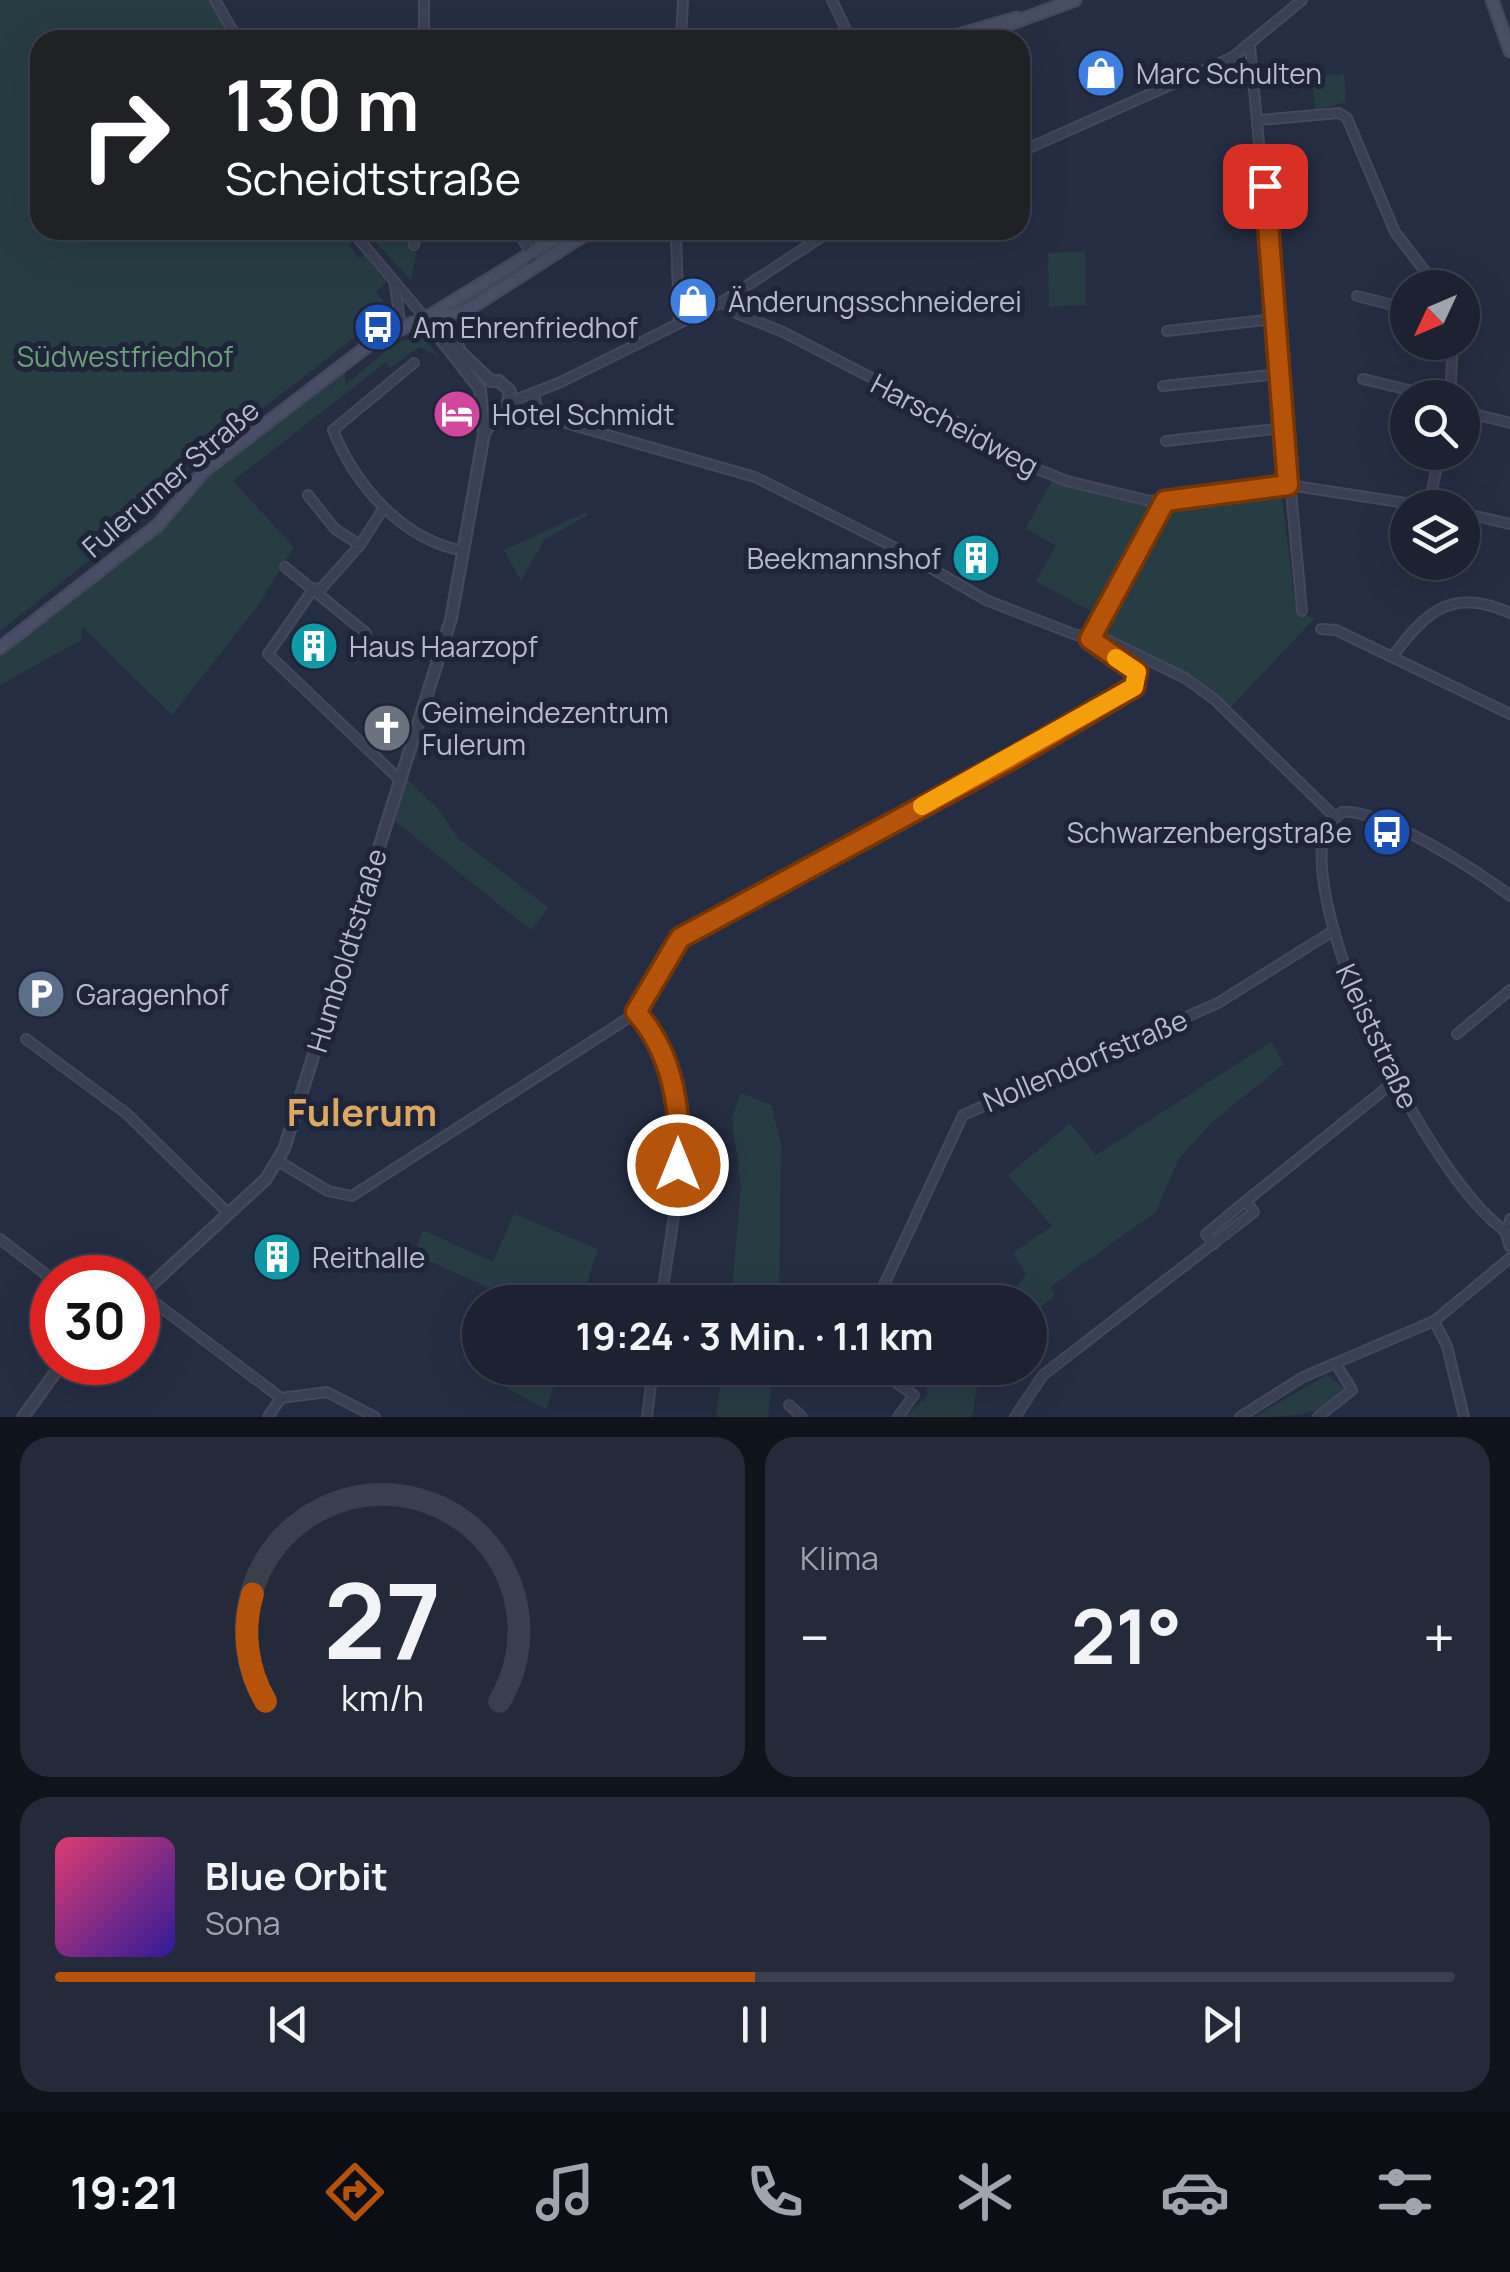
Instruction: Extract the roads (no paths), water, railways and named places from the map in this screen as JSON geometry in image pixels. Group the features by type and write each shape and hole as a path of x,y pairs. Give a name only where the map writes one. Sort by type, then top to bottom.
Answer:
{"main road":[{"path":"990,30 1076,0"},
{"path":"1492,0 1510,52"},
{"path":"970,30 1005,18 1022,17"},
{"name":"Fulerumer Straße","path":"0,648 158,525 204,471 349,358 401,328 426,319 554,240"},
{"name":"Fulerumer Straße","path":"426,319 455,316 577,240"}],"street":[{"path":"215,0 232,30"},
{"path":"424,0 424,30"},
{"path":"682,30 683,0"},
{"path":"832,0 846,30"},
{"path":"1030,147 1250,46 1302,0"},
{"path":"1250,46 1260,120 1283,428 1302,611"},
{"path":"1260,120 1339,113 1348,118 1395,232 1424,270"},
{"path":"359,240 480,389 491,381"},
{"path":"414,244 415,240"},
{"path":"523,240 532,254 532,270"},
{"path":"676,240 679,322"},
{"name":"Humboldtstraße","path":"484,434 510,396 533,393 722,302 817,240"},
{"path":"394,282 401,328"},
{"path":"1357,296 1390,304"},
{"name":"Harscheidweg","path":"722,302 738,314 784,332 1037,470 1120,495 1165,501 1288,485 1390,499"},
{"path":"455,316 458,348"},
{"path":"426,319 491,381 506,385 510,396"},
{"path":"1167,330 1275,319"},
{"path":"414,363 332,430 383,508 402,524 464,552"},
{"path":"1163,386 1279,374"},
{"path":"1364,378 1390,385"},
{"name":"Humboldtstraße","path":"160,1277 230,1214 278,1161 451,620 484,434 480,389"},
{"path":"533,393 538,410 548,418 755,477 898,549 986,600 1090,639 1114,643 1184,678 1217,702 1334,816 1350,811 1434,846 1510,896"},
{"path":"484,408 497,412"},
{"path":"1480,416 1510,423"},
{"path":"1166,441 1283,428"},
{"path":"308,496 335,529 360,545"},
{"path":"1090,639 1165,501"},
{"path":"383,508 360,545 317,590 268,654 399,779"},
{"path":"1480,517 1510,524"},
{"path":"285,567 366,633"},
{"path":"1392,657 1452,602 1475,600 1510,613"},
{"path":"1321,629 1336,630 1510,714"},
{"path":"278,1161 328,1191 352,1196 636,1012 680,938 1016,756 1134,687 1137,672 1090,639"},
{"name":"Kleiststraße","path":"1334,816 1322,837 1333,931 1350,983 1395,1081 1444,1161 1490,1220 1508,1225"},
{"name":"Nollendorfstraße","path":"884,1285 963,1116 1218,1003 1333,931"},
{"path":"1457,1034 1510,990"},
{"path":"636,1012 659,1046 678,1112 678,1165 664,1285"},
{"path":"26,1039 128,1114 230,1214"},
{"path":"1015,1417 1043,1375 1254,1212 1246,1201 1395,1081"},
{"path":"1508,1225 1510,1247"},
{"path":"0,1239 30,1262"},
{"path":"1240,1417 1303,1377 1434,1321 1510,1258"},
{"path":"160,1310 281,1398 327,1392 375,1417"},
{"path":"1434,1321 1447,1346 1464,1417"},
{"path":"1318,1417 1352,1390 1336,1364"},
{"path":"23,1417 47,1385"},
{"path":"647,1417 651,1385"},
{"path":"898,1417 914,1395 899,1385"},
{"path":"268,1417 281,1398"},
{"path":"789,1405 802,1417"}],"place":[{"name":"Marc Schulten","path":"1101,73"},
{"name":"Änderungsschneiderei","path":"693,301"},
{"name":"Am Ehrenfriedhof","path":"378,327"},
{"name":"Hotel Schmidt","path":"457,414"},
{"name":"Beekmannshof","path":"976,558"},
{"name":"Haus Haarzopf","path":"314,646"},
{"name":"Geimeindezentrum Fulerum","path":"387,728"},
{"name":"Schwarzenbergstraße","path":"1387,832"},
{"name":"Garagenhof","path":"41,994"},
{"name":"Reithalle","path":"277,1257"}],"district":[{"name":"Fulerum","path":"362,1111"}],"park label":[{"name":"Südwestfriedhof","path":"125,356"}]}
